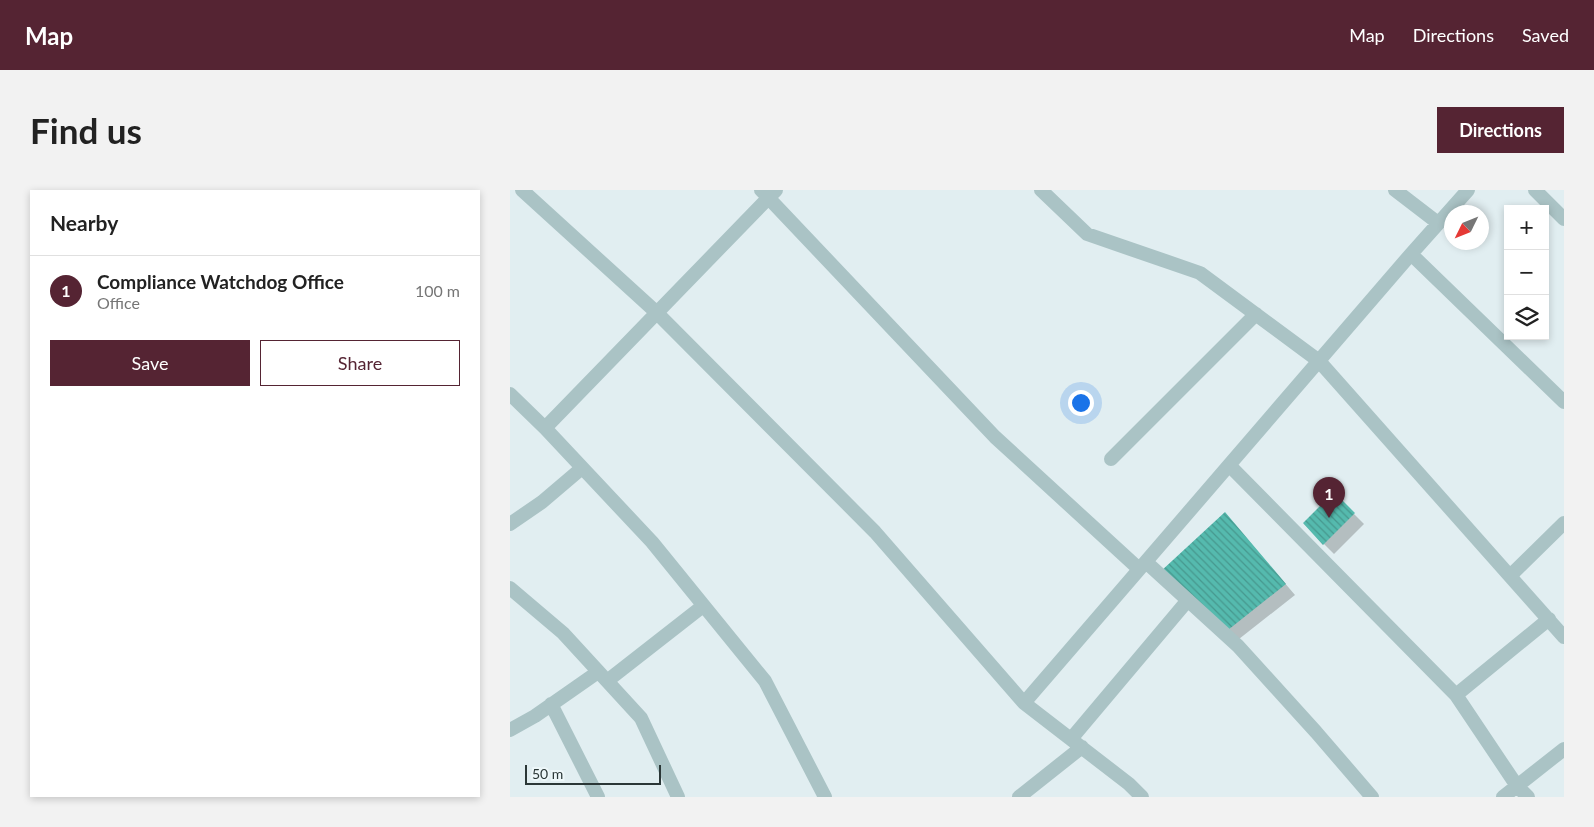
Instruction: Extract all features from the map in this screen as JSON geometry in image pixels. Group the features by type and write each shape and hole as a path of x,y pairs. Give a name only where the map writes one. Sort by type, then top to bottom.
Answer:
{"street":[{"path":"522,190 656,312 875,532 1024,703 1129,784 1142,797"},
{"path":"1041,190 1087,234 1200,273 1319,361 1564,637"},
{"path":"1396,190 1438,223"},
{"path":"1024,703 1468,190"},
{"path":"1536,190 1564,219"},
{"path":"545,428 769,193 995,437 1143,565 1188,600 1238,646 1372,797"},
{"path":"1411,254 1564,402"},
{"path":"1110,459 1256,314"},
{"path":"510,394 545,428 652,542 764,681 825,797"},
{"path":"1229,465 1456,695 1517,786 1528,797"},
{"path":"510,524 542,502 582,468"},
{"path":"1510,576 1564,523"},
{"path":"510,588 563,633 641,718 678,797"},
{"path":"1019,797 1076,743 1188,600"},
{"path":"510,730 535,716 551,704 603,676 704,606"},
{"path":"1456,695 1549,619"},
{"path":"551,704 598,797"},
{"path":"1503,797 1564,749"}],"building":[{"path":"1334,492 1355,513 1323,545 1303,523"},
{"path":"1225,512 1286,584 1228,630 1160,572"}],"place":[{"name":"Compliance Watchdog Office","path":"1329,518"}]}
